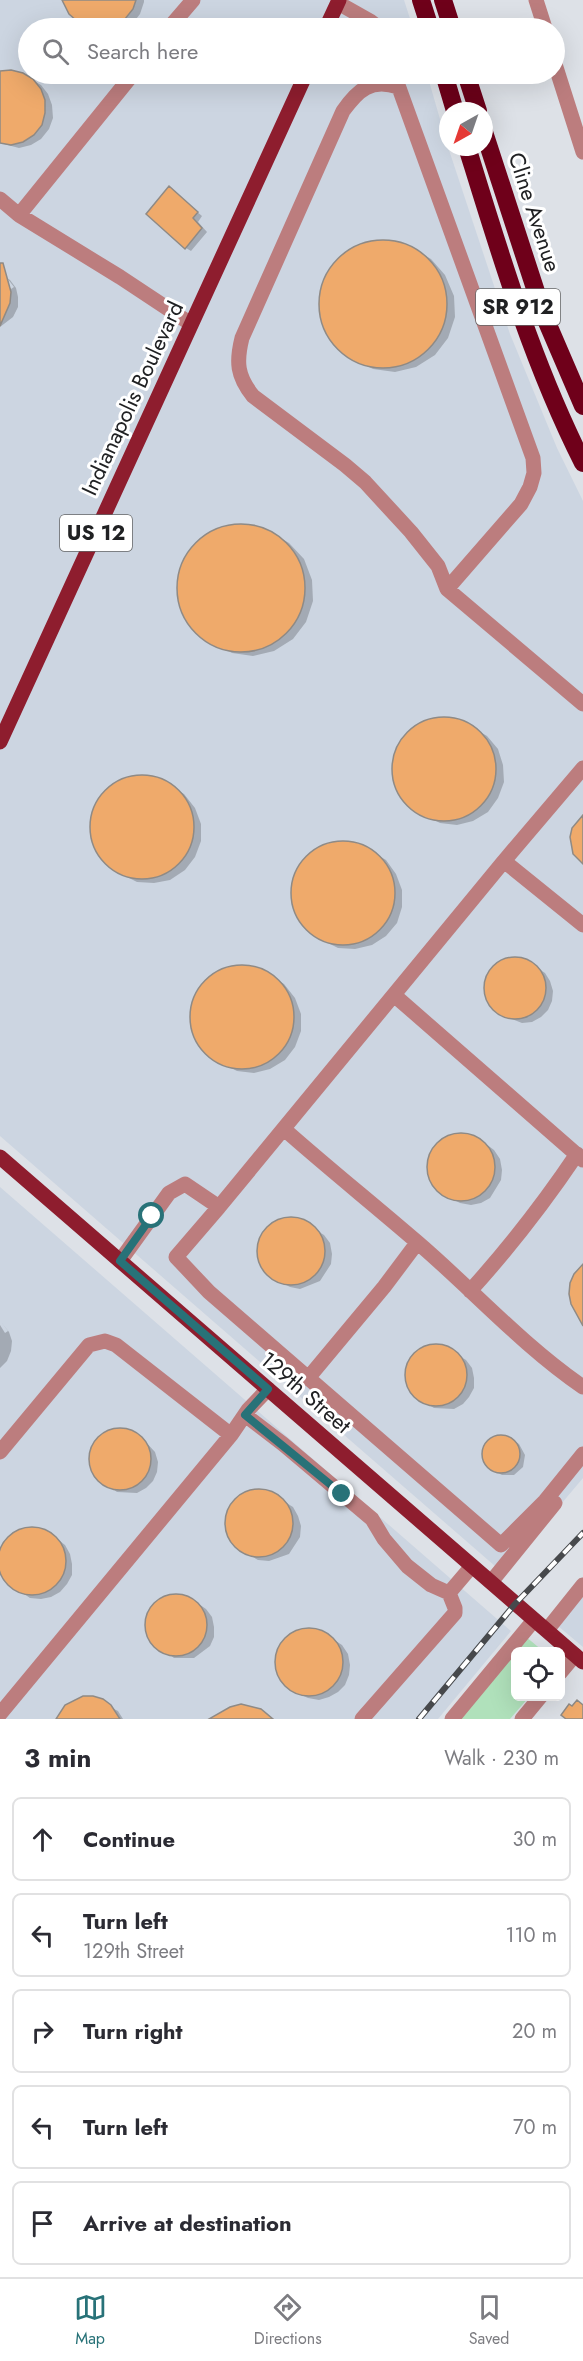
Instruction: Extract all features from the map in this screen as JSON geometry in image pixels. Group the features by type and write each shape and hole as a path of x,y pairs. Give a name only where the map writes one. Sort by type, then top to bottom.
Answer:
{"highway":[{"path":"421,0 427,18"},
{"path":"443,0 449,18"},
{"path":"447,84 453,102"},
{"path":"469,84 474,102"},
{"name":"Cline Avenue","path":"470,156 495,242 533,348 583,463"},
{"name":"Cline Avenue","path":"492,156 543,313 583,406"}],"main road":[{"path":"331,18 339,2"},
{"name":"Indianapolis Boulevard","path":"0,742 301,84"},
{"name":"129th Street","path":"0,1157 579,1658"}],"street":[{"path":"178,18 193,0"},
{"path":"536,0 541,18"},
{"path":"339,2 365,18"},
{"path":"19,215 125,84"},
{"path":"378,84 371,85 355,95 343,111 242,338 238,355 238,369 242,383 253,396 365,482 411,532 438,566 447,589 583,704"},
{"path":"397,84 533,458 534,473 521,504 447,589"},
{"path":"562,84 583,153"},
{"path":"0,199 19,215 191,324"},
{"path":"583,768 176,1257 209,1292 501,1545 545,1501 583,1454"},
{"path":"504,861 583,925"},
{"path":"394,995 580,1157 510,1247 470,1291"},
{"path":"284,1129 364,1200 417,1243 559,1370 583,1387"},
{"path":"120,1261 169,1193 185,1184 219,1207"},
{"path":"309,1377 384,1287 417,1243"},
{"path":"0,1452 89,1345 105,1341 116,1346 231,1435"},
{"path":"0,1713 268,1389"},
{"path":"245,1415 372,1519 384,1539 407,1566 431,1585 449,1593 455,1608 455,1613 362,1719"},
{"path":"491,1582 583,1468"},
{"path":"449,1593 472,1566"},
{"path":"547,1630 583,1585"},
{"path":"452,1719 534,1620"},
{"path":"565,1670 579,1658"},
{"path":"522,1719 537,1701"}],"shaded area":[{"path":"0,0 404,0 410,18 18,18 18,84 430,84 439,116 439,156 451,156 510,334 557,448 583,501 583,1478 503,1573 0,1136"},
{"path":"0,1187 511,1631 438,1719 0,1719"},
{"path":"583,1597 583,1647 558,1626"}],"green space":[{"path":"525,1636 538,1647 516,1647"},
{"path":"511,1653 511,1701 526,1701 510,1719 455,1719"}],"building":[{"path":"62,0 136,0 133,9 126,18 74,18"},
{"path":"0,71 18,72 18,84 37,84 45,100 42,125 34,135 23,142 11,145 0,143"},
{"path":"169,186 198,212 193,218 202,228 185,249 146,214"},
{"path":"383,240 408,244 429,258 443,279 447,304 443,329 429,350 408,364 383,368 358,364 337,350 323,329 319,304 323,279 337,258 358,244"},
{"path":"0,263 3,263 11,292 10,303 0,326"},
{"path":"241,524 266,529 287,542 300,563 305,588 300,613 287,634 266,647 241,652 216,647 195,634 182,613 177,588 182,563 195,542 216,529"},
{"path":"444,717 464,721 481,732 492,749 496,769 492,789 481,806 464,817 444,821 424,817 407,806 396,789 392,769 396,749 407,732 424,721"},
{"path":"142,775 162,779 179,790 190,807 194,827 190,847 179,864 162,875 142,879 122,875 105,864 94,847 90,827 94,807 105,790 122,779"},
{"path":"583,815 583,864 573,854 570,837 572,828"},
{"path":"343,841 363,845 380,856 391,873 395,893 391,913 380,930 363,941 343,945 323,941 306,930 295,913 291,893 295,873 306,856 323,845"},
{"path":"509,957 521,957 537,966 544,976 546,988 544,1000 537,1010 521,1019 509,1019 498,1014 489,1005 484,994 484,982 489,971 498,962"},
{"path":"242,965 262,969 279,980 290,997 294,1017 290,1037 279,1054 262,1065 242,1069 222,1065 205,1054 194,1037 190,1017 194,997 205,980 222,969"},
{"path":"461,1133 474,1135 485,1143 493,1154 495,1167 493,1180 485,1191 474,1199 461,1201 448,1199 437,1191 429,1180 427,1167 429,1154 437,1143 448,1135"},
{"path":"291,1217 304,1219 315,1227 323,1238 325,1251 323,1264 315,1275 304,1283 291,1285 278,1283 267,1275 259,1264 257,1251 259,1238 267,1227 278,1219"},
{"path":"583,1264 583,1326 571,1304 569,1294 574,1274"},
{"path":"430,1344 442,1344 458,1353 465,1363 467,1375 465,1387 458,1397 442,1406 430,1406 419,1401 410,1392 405,1381 405,1369 410,1358 419,1349"},
{"path":"114,1428 126,1428 142,1437 149,1447 151,1459 149,1471 142,1481 126,1490 114,1490 103,1485 94,1476 89,1465 89,1453 94,1442 103,1433"},
{"path":"501,1435 515,1440 520,1454 515,1468 501,1473 487,1468 482,1454 487,1440"},
{"path":"259,1489 272,1491 283,1499 291,1510 293,1523 291,1536 283,1547 272,1555 259,1557 246,1555 235,1547 227,1536 225,1523 227,1510 235,1499 246,1491"},
{"path":"25,1528 39,1528 51,1533 60,1542 65,1554 65,1568 60,1580 51,1589 39,1594 25,1594 13,1589 4,1580 -1,1568 -1,1554 4,1542 13,1533"},
{"path":"170,1594 182,1594 198,1603 205,1613 207,1625 205,1637 198,1647 182,1656 170,1656 159,1651 150,1642 145,1631 145,1619 150,1608 159,1599"},
{"path":"309,1628 322,1630 333,1638 341,1649 343,1662 341,1675 333,1686 322,1694 309,1696 296,1694 285,1686 277,1675 275,1662 277,1649 285,1638 296,1630"},
{"path":"83,1696 103,1699 111,1705 120,1719 56,1719 65,1705"},
{"path":"577,1700 583,1705 583,1719 566,1719 561,1715 569,1704 572,1706"},
{"path":"241,1704 261,1709 273,1719 209,1719 230,1707"}],"railway":[{"path":"419,1719 515,1604 583,1533"}],"route":[{"path":"152,1216 120,1261 268,1389 245,1415 342,1494"}]}
